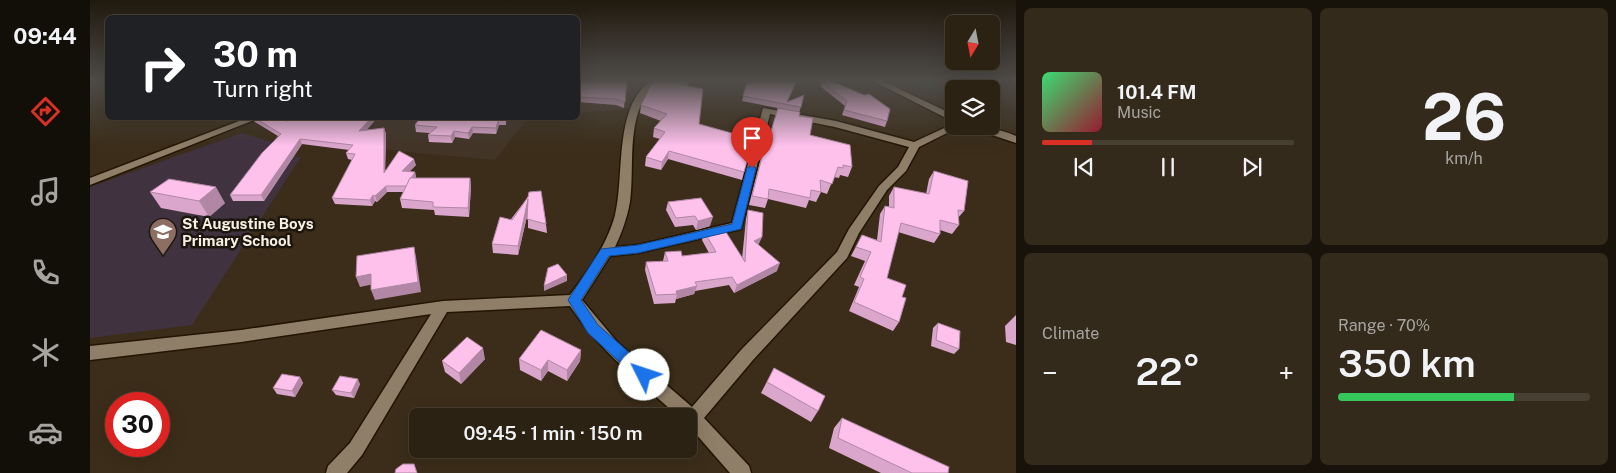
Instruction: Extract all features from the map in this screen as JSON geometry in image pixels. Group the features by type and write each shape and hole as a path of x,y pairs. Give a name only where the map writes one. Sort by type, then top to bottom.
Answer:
{"street":[{"path":"574,300 592,276 617,230 622,214 632,119 640,102"},
{"path":"920,102 945,114"},
{"path":"606,252 638,249 737,226 766,110 836,124 915,145"},
{"path":"90,182 249,120"},
{"path":"697,413 747,355 842,255 853,232 883,188 902,169 915,145 945,131"},
{"path":"1000,134 1013,137"},
{"path":"574,300 593,329 682,408"},
{"path":"90,353 241,336 443,307 574,300"},
{"path":"335,473 356,449 443,307"},
{"path":"697,422 742,473"}],"shaded area":[{"path":"580,102 636,102 633,108 580,113"},
{"path":"288,120 526,120 495,160 408,152 287,137"},
{"name":"St Augustine Boys Primary School","path":"242,133 290,147 288,155 301,157 192,325 90,338 90,187"}],"building":[{"path":"642,102 702,102 699,124 753,139 744,172 669,151 662,162 646,157 665,132 654,128 667,114 641,105"},
{"path":"775,102 802,102 801,107"},
{"path":"847,102 880,102 890,109 887,121 844,110"},
{"path":"778,108 800,112 799,116 813,118 810,135 850,145 852,167 843,165 843,168 838,167 832,184 820,180 821,192 811,190 810,198 769,189 768,199 752,196 766,141 768,141"},
{"path":"258,120 369,120 359,131 384,128 384,173 399,151 414,159 402,171 415,172 407,186 386,186 375,196 373,195 370,200 332,198 355,154 346,153 353,145 300,139 261,195 230,195 262,153 281,134"},
{"path":"419,120 499,120 496,128 472,127 468,133 454,131 451,136 428,135 437,127 415,125"},
{"path":"934,171 968,181 964,211 958,210 959,225 940,220 940,234 901,223 887,278 906,285 902,297 906,298 899,322 854,302 864,279 860,277 871,252 856,247 862,235 881,242 885,206 894,208 894,187 929,194"},
{"path":"410,178 470,178 468,208 433,207 433,202 400,199"},
{"path":"169,179 216,187 199,201 150,192"},
{"path":"541,191 546,224 527,219 528,199 518,246 492,244 500,217 512,220 528,197 529,192"},
{"path":"701,198 713,217 698,221 695,216 676,218 668,202"},
{"path":"748,210 763,213 762,237 754,241 780,263 737,285 732,277 695,282 697,286 676,291 677,294 656,295 646,262 668,261 665,252 681,251 682,256 716,252 704,231 724,229 745,262"},
{"path":"414,247 418,282 371,290 371,274 356,277 357,256"},
{"path":"558,264 567,275 544,286 548,268"},
{"path":"938,323 960,331 959,349 936,340"},
{"path":"541,330 581,350 567,370 548,360 541,370 519,359"},
{"path":"467,337 483,348 459,373 442,361"},
{"path":"774,368 825,396 818,411 767,382"},
{"path":"282,374 300,377 292,391 273,388"},
{"path":"340,376 358,379 351,393 332,390"},
{"path":"842,418 949,467 948,473 912,473 838,438"},
{"path":"403,464 414,464 417,473 395,473 396,469"}],"place":[{"name":"St Augustine Boys Primary School","path":"163,256"}],"route":[{"path":"644,375 593,329 574,300 592,276 606,252 622,252 666,244 737,226 752,168"}]}
